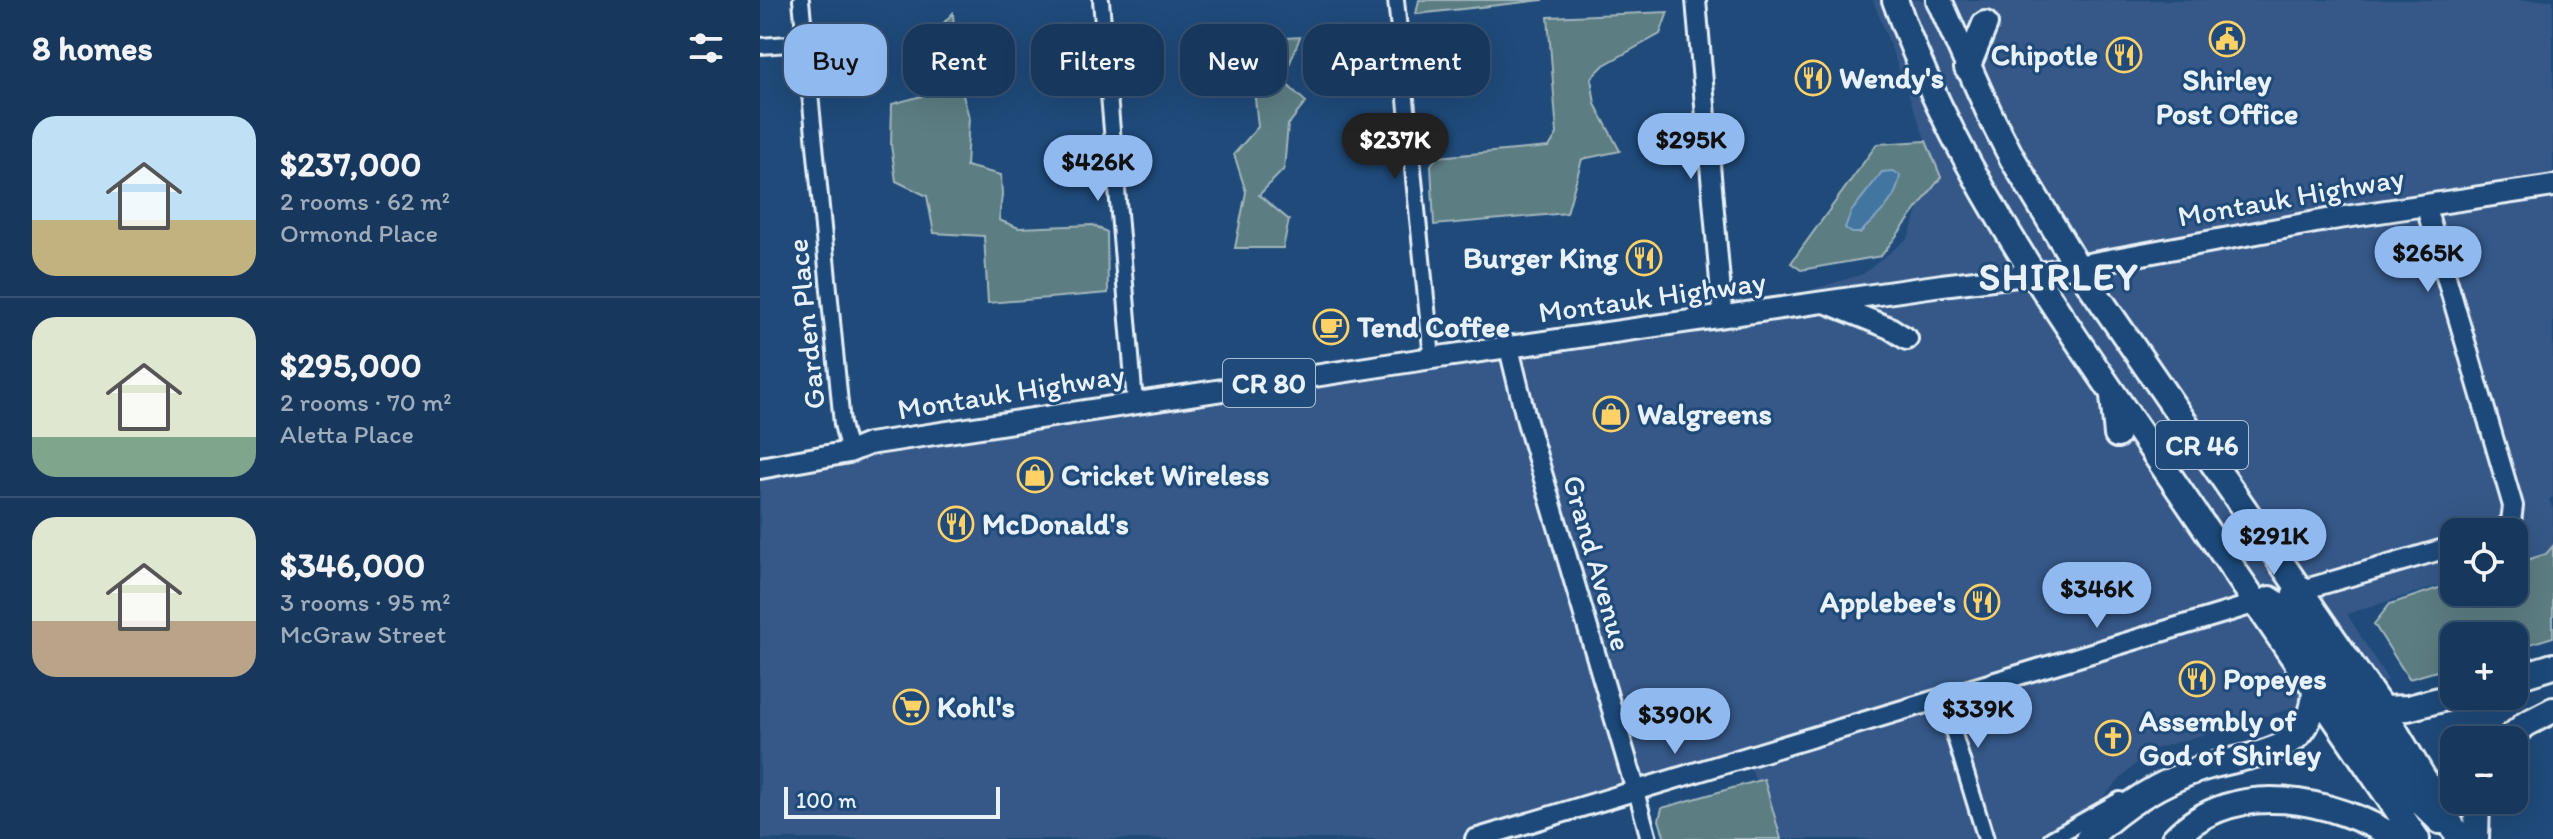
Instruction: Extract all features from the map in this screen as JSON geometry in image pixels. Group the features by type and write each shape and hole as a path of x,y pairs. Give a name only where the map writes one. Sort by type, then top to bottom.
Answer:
{"highway":[{"name":"CR 46","path":"1895,0 1919,64 1955,139 2006,231 2163,467 2263,601 2315,691 2417,839"},
{"name":"CR 46","path":"1939,0 1967,68 2012,158 2077,266 2382,709 2459,839"},
{"path":"1967,68 1985,24"},
{"path":"2113,393 2117,435"},
{"path":"2133,458 2153,460 2163,467"},
{"path":"2263,601 2290,613 2412,794 2459,839"},
{"path":"2528,674 2553,666"},
{"path":"2088,839 2116,814 2165,783 2292,740 2307,723 2315,691"},
{"path":"2382,709 2408,708 2440,700"},
{"path":"2524,726 2553,710"},
{"path":"2174,839 2187,827 2218,810 2268,801 2303,802 2335,808 2375,825 2398,839"},
{"path":"2476,839 2477,814"}],"main road":[{"path":"1696,0 1723,317"},
{"name":"Montauk Highway","path":"760,468 849,452 869,444 1432,358 2034,274 2425,204 2553,186"},
{"path":"2425,204 2513,506 2512,518"},
{"path":"1825,302 1890,328 1907,339"},
{"name":"Grand Avenue","path":"1509,348 1527,422 1636,791"},
{"path":"1475,839 2440,550"}],"street":[{"name":"Garden Place","path":"801,0 803,24"},
{"path":"1101,0 1135,403"},
{"path":"1396,0 1432,358"},
{"path":"760,46 784,44"},
{"name":"Garden Place","path":"809,96 842,424 849,452"},
{"path":"1943,698 1986,839"},
{"path":"2051,839 2123,799 2165,783"},
{"name":"Grand Avenue","path":"1636,791 1649,839"}],"shaded area":[{"path":"1873,0 2553,0 2553,497 2549,499 2553,509 2553,552 2528,560 2528,518 2440,518 2440,585 2347,614 2388,680 2148,751 2062,839 1774,839 1750,765 1507,839 760,839 760,468 1723,317 1863,274 1908,238 1935,165"},
{"path":"1893,171 1900,175 1886,207 1860,233 1852,233 1845,228 1851,212 1882,172"}],"green space":[{"path":"1419,0 1543,0 1416,14"},
{"path":"1668,12 1660,34 1604,65 1591,78 1595,104 1620,151 1582,159 1567,213 1434,225 1431,165 1437,157 1549,147 1557,134 1548,17"},
{"path":"953,13 954,24 943,24"},
{"path":"1300,37 1287,71 1287,38"},
{"path":"1287,85 1306,102 1288,125 1284,169 1259,195 1289,220 1283,248 1235,248 1246,192 1234,154 1258,127 1255,96 1287,96"},
{"path":"922,96 963,96 969,117 966,166 1001,175 999,220 1019,228 1093,225 1107,232 1108,293 988,303 984,236 934,233 927,196 896,181 891,145 892,104"},
{"path":"1926,141 1941,177 1881,256 1801,270 1791,263 1877,144"},
{"path":"2553,546 2553,637 2528,645 2528,622 2440,622 2440,670 2409,679 2374,624 2390,604 2440,588 2440,606 2528,606 2528,560 2546,554"},
{"path":"1764,779 1781,839 1665,839 1659,820 1662,808"}],"place":[{"name":"Shirley Post Office","path":"2227,39"},
{"name":"Chipotle","path":"2124,55"},
{"name":"Wendy's","path":"1813,78"},
{"name":"Burger King","path":"1644,258"},
{"name":"Tend Coffee","path":"1331,327"},
{"name":"Walgreens","path":"1611,414"},
{"name":"Cricket Wireless","path":"1035,475"},
{"name":"McDonald's","path":"956,524"},
{"name":"Applebee's","path":"1982,602"},
{"name":"Popeyes","path":"2197,679"},
{"name":"Kohl's","path":"911,707"},
{"name":"Assembly of God of Shirley","path":"2113,738"}],"district":[{"name":"SHIRLEY","path":"2059,277"}]}
